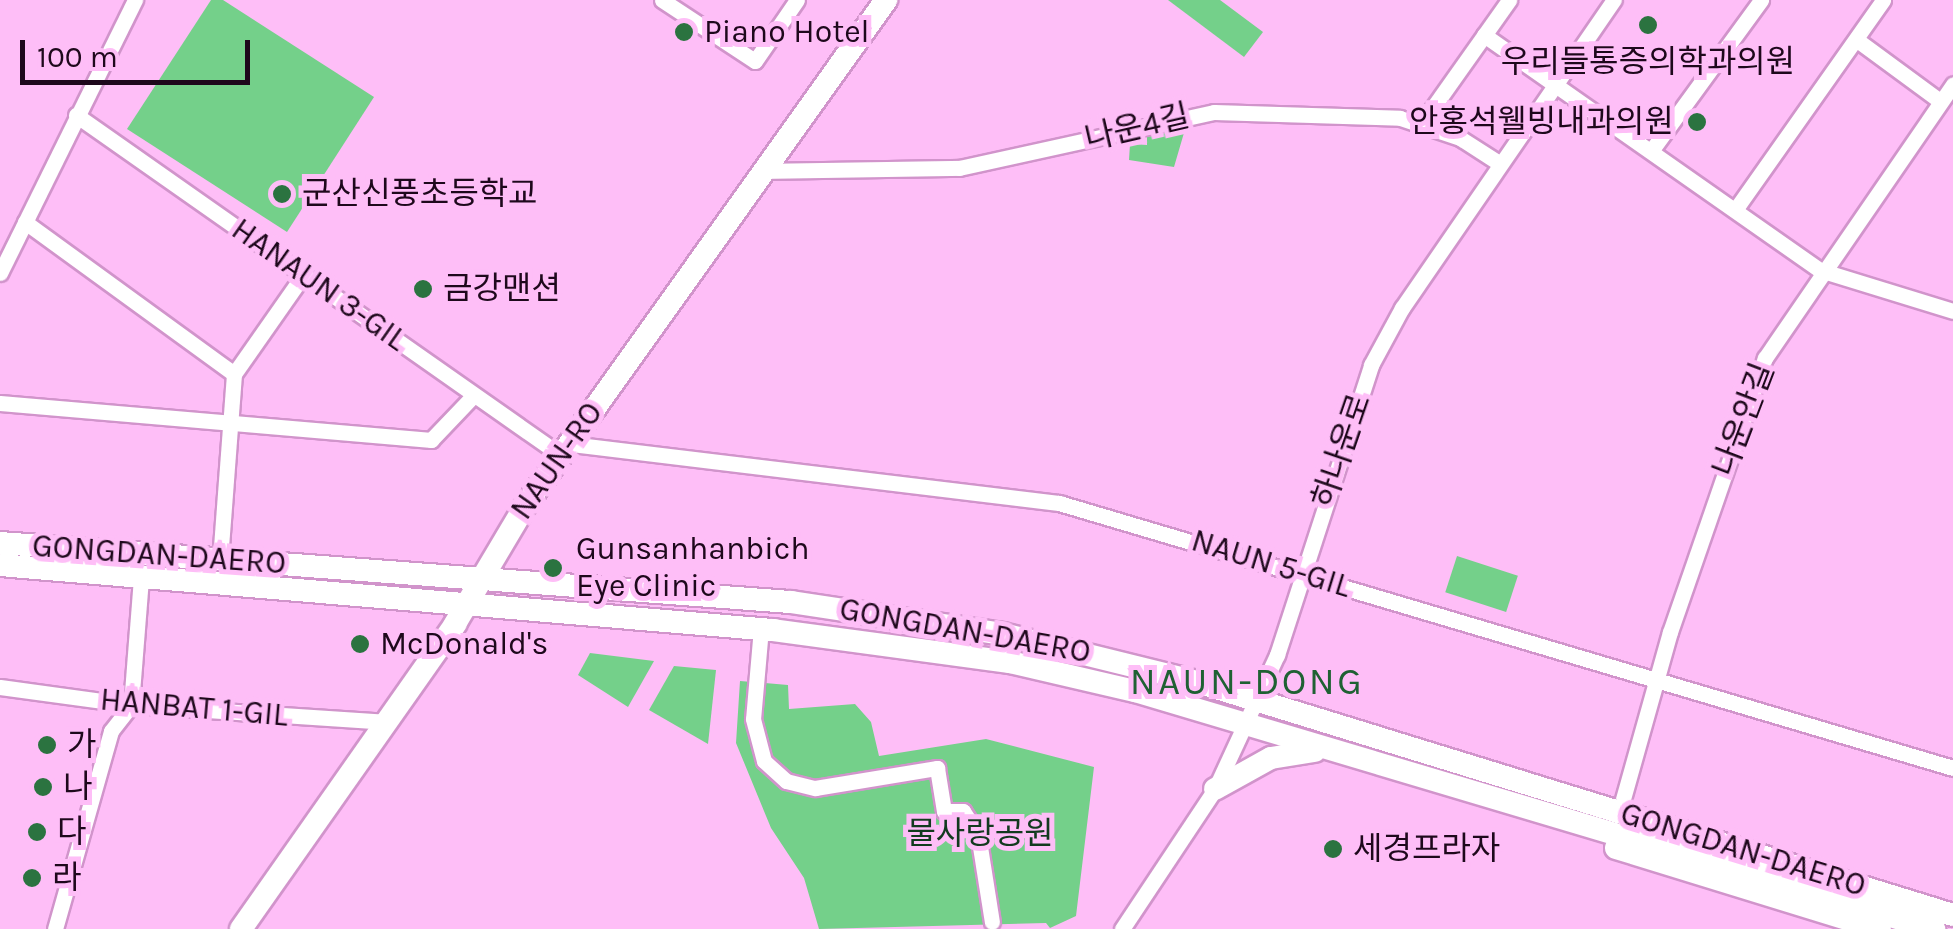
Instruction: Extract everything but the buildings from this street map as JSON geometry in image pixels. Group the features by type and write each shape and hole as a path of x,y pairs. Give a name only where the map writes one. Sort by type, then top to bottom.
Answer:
{"street":[{"path":"0,272 135,0"},
{"path":"662,0 755,61 796,0"},
{"name":"NAUN-RO","path":"241,929 388,722 566,450 886,0"},
{"path":"1422,124 1509,0"},
{"name":"하나운로","path":"1122,929 1215,789 1256,700 1371,366 1402,308 1614,0"},
{"path":"1651,151 1761,0"},
{"path":"1735,210 1884,0"},
{"path":"1484,35 1820,270 1953,311"},
{"path":"1857,40 1940,101"},
{"name":"나운안길","path":"1623,799 1657,678 1746,400 1820,270 1953,84"},
{"name":"나운4길","path":"766,171 959,168 1214,112 1422,124 1499,163"},
{"name":"HANAUN 3-GIL","path":"76,115 474,395 566,450"},
{"path":"25,222 234,374"},
{"path":"220,560 234,374 304,274"},
{"path":"0,404 431,440 474,395"},
{"name":"NAUN 5-GIL","path":"566,450 1032,498 1657,678 1953,768"},
{"name":"GONGDAN-DAERO","path":"0,543 893,615 1108,658 1953,915"},
{"name":"GONGDAN-DAERO","path":"0,566 761,628 1010,662 1244,726 1934,929"},
{"path":"54,929 112,731 131,705 141,578"},
{"path":"761,628 753,719 764,761 786,781 815,788 938,768 944,811 963,811 978,834 992,922"},
{"name":"HANBAT 1-GIL","path":"0,687 131,705 388,722"},
{"path":"1385,742 1623,799 1953,899"},
{"path":"1215,789 1271,758 1329,752 1880,929"}],"green space":[{"path":"211,0 223,0 374,97 287,232 127,129"},
{"path":"1168,0 1220,0 1263,32 1244,57"},
{"path":"1186,126 1174,167 1129,160 1130,144 1147,145 1147,136"},
{"path":"1457,556 1518,576 1506,612 1445,592"},
{"path":"590,653 654,661 628,707 578,675"},
{"path":"674,666 716,670 708,744 649,710"},
{"name":"물사랑공원","path":"740,681 788,685 789,709 855,704 871,722 879,756 986,739 1094,767 1076,916 1050,928 1046,923 819,929 804,878 771,828 736,743"}],"place":[{"name":"우리들통증의학과의원","path":"1648,25"},
{"name":"Piano Hotel","path":"684,32"},
{"name":"안홍석웰빙내과의원","path":"1697,122"},
{"name":"군산신풍초등학교","path":"282,194"},
{"name":"금강맨션","path":"423,289"},
{"name":"Gunsanhanbich Eye Clinic","path":"553,568"},
{"name":"McDonald's","path":"360,644"},
{"name":"가","path":"47,745"},
{"name":"나","path":"43,787"},
{"name":"다","path":"37,832"},
{"name":"세경프라자","path":"1333,849"},
{"name":"라","path":"32,878"}],"district":[{"name":"NAUN-DONG","path":"1247,682"}]}
